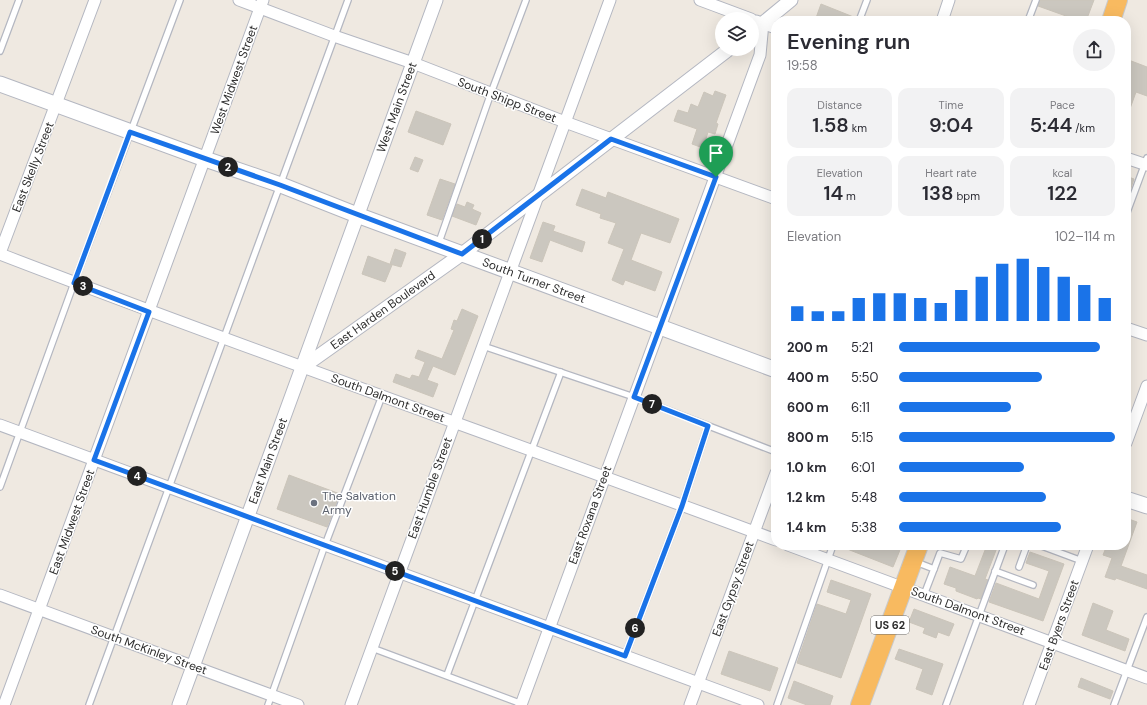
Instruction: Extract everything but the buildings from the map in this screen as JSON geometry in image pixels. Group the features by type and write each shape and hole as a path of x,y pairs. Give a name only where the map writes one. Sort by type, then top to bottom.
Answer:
{"highway":[{"path":"1113,16 1118,0"},
{"name":"US 62","path":"860,705 916,553"}],"main road":[{"name":"South Turner Street","path":"0,84 280,185 357,215 661,326 771,368"},
{"path":"1131,501 1147,506"}],"street":[{"name":"East Skelly Street","path":"0,253 95,0"},
{"name":"South Shipp Street","path":"239,0 262,4 334,36 413,63 565,122 771,197"},
{"name":"West Main Street","path":"357,215 436,0"},
{"name":"East Humble Street","path":"351,705 610,0"},
{"path":"700,0 732,12"},
{"path":"944,16 949,0"},
{"path":"759,19 788,2"},
{"name":"West Midwest Street","path":"205,159 262,4"},
{"path":"759,22 771,26"},
{"name":"East Roxana Street","path":"522,705 760,55 759,46"},
{"name":"East Harden Boulevard","path":"303,367 462,254 720,56"},
{"name":"East Midwest Street","path":"4,705 205,159"},
{"path":"1131,159 1146,162"},
{"name":"East Main Street","path":"179,705 357,215"},
{"name":"South Dalmont Street","path":"0,253 149,312 771,538"},
{"path":"1131,330 1147,335"},
{"path":"1131,429 1147,386"},
{"path":"0,425 758,705"},
{"name":"East Gypsy Street","path":"690,705 771,486"},
{"name":"South Dalmont Street","path":"801,550 1147,678"},
{"name":"East Byers Street","path":"1030,705 1086,550"},
{"name":"South McKinley Street","path":"0,595 193,666 270,700 298,705"}],"lane":[{"path":"0,52 19,0"},
{"path":"0,487 74,283 180,0"},
{"path":"89,705 348,0"},
{"path":"438,245 491,93 526,0"},
{"path":"861,16 867,0"},
{"path":"1030,16 1036,0"},
{"path":"1131,202 1146,162"},
{"path":"483,346 634,397 771,450"},
{"path":"447,675 561,372"},
{"path":"270,700 325,545 382,396"},
{"path":"625,656 682,506 708,426"},
{"path":"777,705 832,550"},
{"path":"924,595 940,553 961,559 965,550"},
{"path":"946,705 1003,550"},
{"path":"1019,567 1025,550"},
{"path":"1052,550 1082,561"},
{"path":"916,553 934,568"},
{"path":"995,571 1033,585"},
{"path":"1114,705 1147,617"},
{"path":"372,648 447,675 522,705"}],"place":[{"name":"The Salvation Army","path":"314,503"}],"route":[{"path":"130,132 280,185 462,254 611,139 716,177 634,397 708,426 682,506 625,656 94,460 149,312 74,283 130,132"}]}
